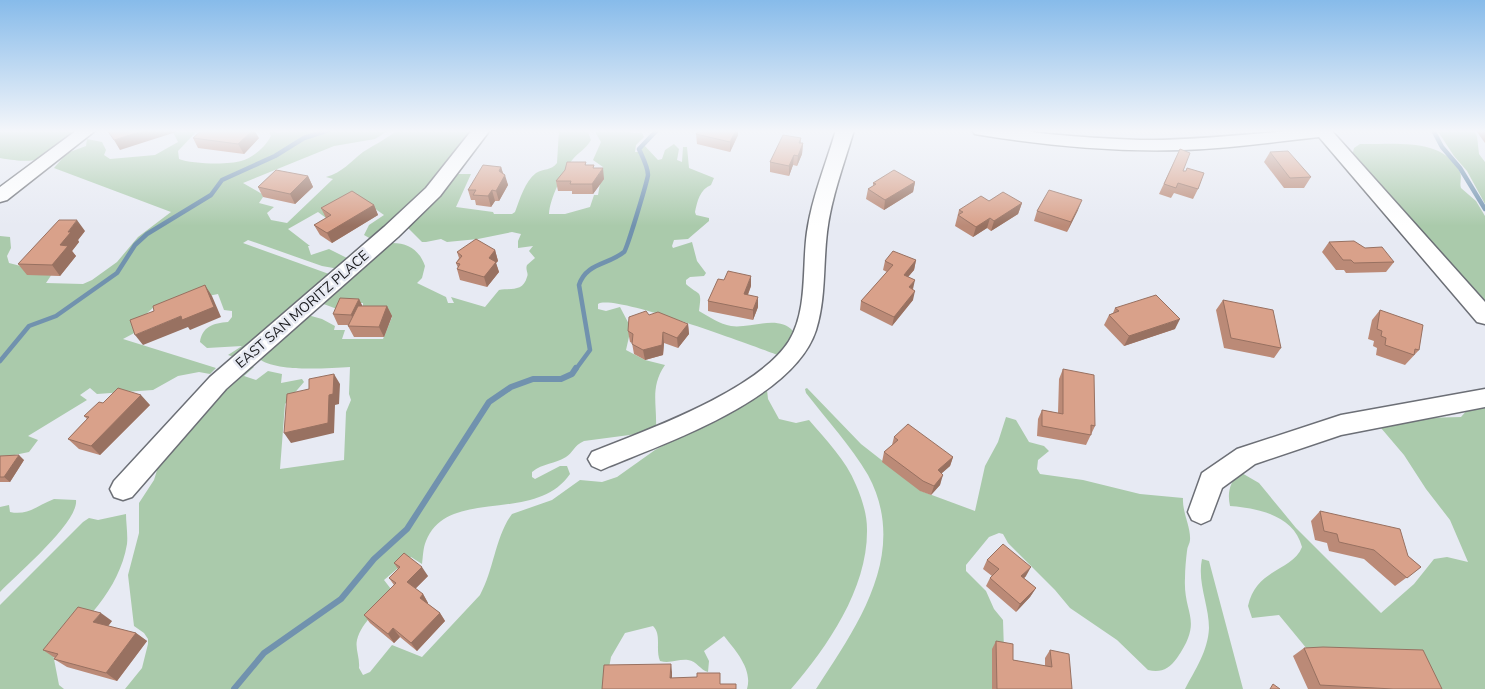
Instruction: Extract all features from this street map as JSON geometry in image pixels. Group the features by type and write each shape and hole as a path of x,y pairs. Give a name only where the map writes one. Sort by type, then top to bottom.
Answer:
{"street":[{"path":"0,196 45,162"},
{"name":"EAST SAN MORITZ PLACE","path":"123,489 218,383 391,232 433,192 456,162"},
{"path":"601,459 652,439 747,392 787,361 798,345 806,327 814,285 817,232 835,162"},
{"path":"1350,162 1485,316"},
{"path":"1201,512 1211,480 1246,456 1341,425 1485,398"}],"green space":[{"path":"59,162 294,162 243,183 262,194 263,197 259,203 274,207 267,213 271,220 287,223 333,179 326,177 342,170 351,162 449,162 398,215 371,239 364,235 369,225 384,215 361,199 326,218 318,212 288,229 310,246 308,246 311,255 329,249 351,260 339,269 322,266 248,240 243,243 329,274 234,357 228,355 242,346 207,348 200,342 206,329 218,323 228,322 232,317 232,311 224,310 218,294 154,307 145,315 138,331 123,339 216,368 210,374 199,372 178,376 153,390 97,394 90,388 80,395 87,400 28,436 38,440 29,452 0,458 0,236 10,237 11,248 7,256 9,263 52,274 46,283 83,284 92,280 117,262 138,237 171,212 54,168"},
{"path":"571,162 554,193 549,214 565,214 590,207 594,195 598,195 603,167 596,162 688,162 689,168 714,178 711,185 700,196 695,212 696,215 709,218 709,221 688,239 674,240 672,246 673,248 692,242 697,261 706,273 704,276 690,277 686,280 686,284 700,296 699,311 731,326 780,323 793,331 793,335 781,356 656,313 630,306 609,303 598,304 598,309 606,311 620,307 631,328 626,350 645,360 665,365 657,381 655,395 656,427 637,434 584,441 566,457 532,472 532,477 535,479 560,466 567,466 570,474 555,489 536,498 453,514 437,524 426,541 422,564 411,557 384,580 394,593 372,615 359,633 357,650 359,668 363,675 370,672 392,645 422,657 480,595 489,575 498,543 512,514 552,500 580,480 602,482 617,477 655,450 767,390 768,399 779,419 796,423 809,420 835,451 852,476 862,501 866,518 866,551 861,573 853,594 832,635 805,672 791,689 747,689 747,674 742,660 724,636 704,651 709,661 708,672 688,660 660,661 658,638 653,626 625,633 611,657 605,689 125,689 142,668 148,644 148,639 144,633 134,626 128,575 139,533 139,503 154,480 158,467 205,405 248,365 254,367 244,376 256,380 268,371 282,374 281,383 302,379 304,382 285,404 280,469 344,460 346,412 351,400 349,394 350,367 289,368 266,363 258,358 304,314 322,319 335,326 334,330 345,330 342,339 383,339 392,317 363,306 363,303 349,303 337,309 321,303 389,243 407,245 416,251 425,266 422,278 417,283 446,297 448,303 454,303 451,297 485,307 499,290 520,287 525,282 527,276 527,265 535,258 529,251 533,246 518,248 521,234 512,232 478,239 447,242 441,239 422,242 406,226 458,174 471,174 456,207 493,212 494,214 512,214 515,212 523,191 532,176 557,163"},
{"path":"1357,162 1453,162 1461,175 1461,188 1476,201 1485,216 1485,306"},
{"path":"1459,162 1485,162 1485,204 1467,171"},
{"path":"807,388 861,444 921,491 975,511 985,466 998,442 1006,417 1016,420 1029,442 1044,446 1049,451 1038,460 1037,469 1040,474 1083,480 1140,494 1183,498 1190,535 1187,550 1185,590 1191,625 1185,645 1177,658 1164,669 1157,671 1148,670 1117,640 1070,608 1055,590 1008,543 1003,534 999,533 989,537 966,565 966,571 986,591 994,609 1003,620 1004,651 992,649 992,689 816,689 862,614 873,588 881,560 883,532 880,504 868,475 846,443 806,393 805,389"},
{"path":"1485,406 1485,689 1426,689 1312,655 1279,615 1252,618 1248,606 1252,594 1259,584 1266,577 1291,561 1302,547 1298,536 1283,520 1263,511 1230,506 1230,488 1240,472 1259,483 1296,528 1381,613 1414,584 1434,559 1447,557 1468,562 1450,520 1426,489 1404,455 1381,428 1382,425 1424,418 1461,417 1468,409"},
{"path":"54,499 76,500 74,510 68,521 45,548 0,592 0,507 9,505 10,512 22,513"},
{"path":"126,514 127,544 123,561 116,577 99,605 53,654 59,685 64,689 0,689 0,605 83,522 89,518 98,520"},
{"path":"1202,559 1209,561 1243,689 1185,689 1200,660 1208,636 1208,619 1201,576"}],"building":[{"path":"567,162 586,162 585,165 594,165 593,168 603,168 592,184 570,184 571,181 556,181 565,170"},
{"path":"771,162 791,162 789,166"},
{"path":"1174,162 1186,162 1183,171 1186,171 1187,168 1204,173 1198,189 1178,183 1176,188 1164,184"},
{"path":"1278,162 1298,162 1311,177 1290,178"},
{"path":"483,165 501,167 499,171 505,175 496,191 492,190 488,196 473,195 476,190 468,190"},
{"path":"276,170 308,176 290,194 258,187"},
{"path":"894,170 915,182 885,200 868,189 876,184 873,183"},
{"path":"1049,190 1082,200 1071,222 1037,211"},
{"path":"352,191 374,205 327,233 314,225 331,215 321,208"},
{"path":"1003,192 1022,203 994,221 990,218 976,227 958,215 963,212 959,210 981,196 989,201"},
{"path":"59,220 77,220 68,232 71,232 60,245 68,246 52,265 18,264"},
{"path":"476,239 495,250 489,258 496,262 484,277 457,269 460,264 456,263 462,256 457,252"},
{"path":"1354,241 1365,248 1382,247 1394,262 1354,263 1351,260 1343,260 1329,242"},
{"path":"893,251 916,260 904,275 915,280 909,287 915,291 894,317 861,301 893,265 885,261"},
{"path":"728,271 751,276 744,294 758,297 753,310 708,301 718,279 724,280"},
{"path":"205,285 214,307 182,320 181,316 135,335 130,320 154,311 153,306"},
{"path":"1156,295 1180,319 1129,336 1109,315 1119,311 1115,308"},
{"path":"340,298 359,299 351,315 333,314"},
{"path":"1223,300 1273,310 1281,348 1231,338"},
{"path":"358,306 387,306 379,327 348,326"},
{"path":"1380,310 1423,325 1419,350 1415,349 1414,355 1385,345 1386,338 1381,336 1382,331 1377,329"},
{"path":"646,311 649,315 658,312 688,324 677,338 663,332 662,345 643,350 632,344 633,334 628,331 629,317"},
{"path":"1063,369 1094,375 1095,426 1091,425 1091,435 1042,426 1042,410 1063,414"},
{"path":"334,374 333,394 329,395 328,423 284,433 287,394 309,389 309,379"},
{"path":"118,388 141,395 91,446 68,439 89,417 84,416 99,402 103,403"},
{"path":"908,424 953,457 938,470 943,475 934,486 923,481 884,452 898,440 894,437"},
{"path":"19,455 4,477 0,477 0,456"},
{"path":"1320,511 1400,529 1408,556 1421,567 1407,578 1374,550 1339,542 1337,534 1324,531"},
{"path":"1003,544 1031,567 1021,576 1036,588 1020,604 990,578 999,569 987,560"},
{"path":"404,553 422,567 407,582 423,594 420,598 440,613 411,643 393,628 388,634 364,615 396,583 389,578 400,567 394,563"},
{"path":"78,607 101,613 93,622 136,633 106,673 54,659 58,654 43,650"},
{"path":"996,641 1013,644 1013,660 1052,667 1050,650 1069,654 1072,689 997,689"},
{"path":"1304,648 1423,650 1442,689 1393,689 1320,685"},
{"path":"671,664 670,678 697,677 697,673 720,673 720,684 736,684 736,689 602,689 604,665"},
{"path":"1273,684 1280,689 1270,689"}],"waterway":[{"path":"0,361 29,326 56,316 117,273 135,245 147,234 211,195 222,180 261,162"},
{"path":"576,369 590,350 579,285 582,278 592,268 624,252 648,175 645,162"},
{"path":"1455,162 1485,209"},
{"path":"234,689 264,653 341,599 374,559 407,529 489,402 511,387 533,379 561,379 572,374 576,368"}]}
